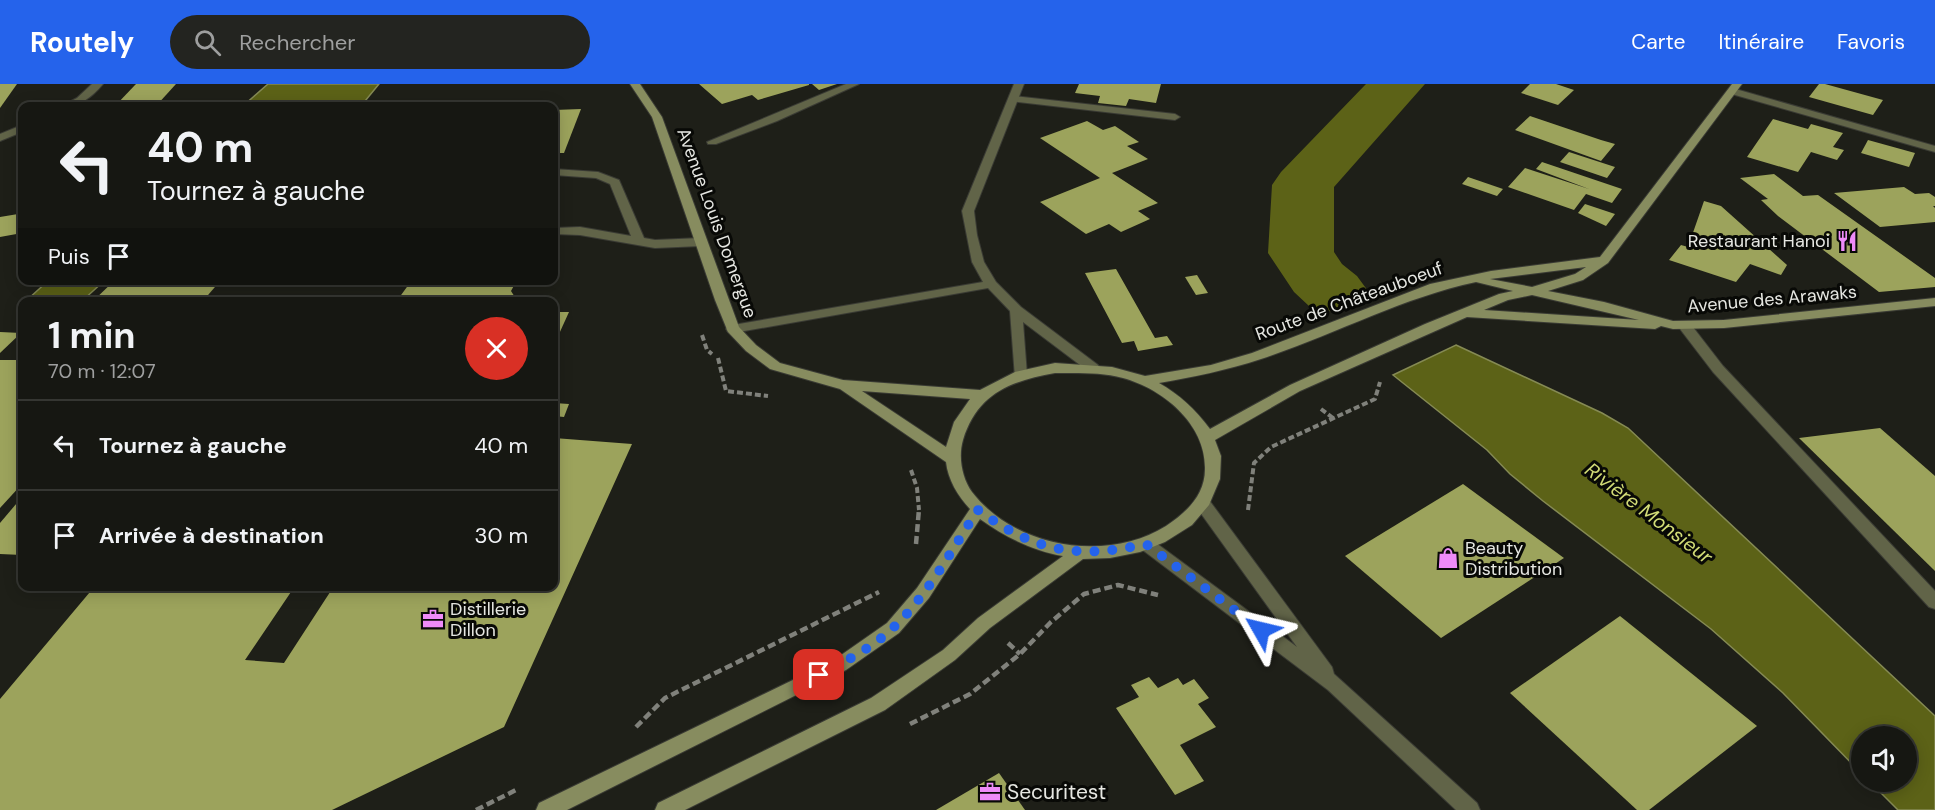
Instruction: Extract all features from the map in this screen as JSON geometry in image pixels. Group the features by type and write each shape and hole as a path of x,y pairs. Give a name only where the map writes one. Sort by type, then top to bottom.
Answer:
{"main road":[{"name":"Avenue Louis Domergue","path":"635,84 657,117 733,329 751,348 775,366 843,385 983,395"},
{"path":"1208,437 1295,388 1430,327 1504,297 1579,277 1604,260 1734,87"},
{"name":"Route de Châteauboeuf","path":"1144,381 1211,369 1257,356 1436,287 1604,260"},
{"name":"Avenue des Arawaks","path":"1474,280 1537,290 1679,325 1724,324 1935,302"},
{"path":"1464,313 1640,326 1679,325"},
{"path":"1055,368 1092,368 1144,381 1179,402 1193,414 1208,437 1214,459 1213,482 1203,504 1180,528 1146,544 1114,551 1080,552 1041,545 1005,530 978,510 959,484 952,458 955,434 966,413 983,395 1020,375 1055,368"},
{"name":"Avenue Louis Domergue","path":"843,385 952,458"},
{"path":"546,810 840,665 893,628 923,593 978,510"},
{"path":"665,810 694,802 878,704 949,655 984,623 1080,552"}],"street":[{"path":"77,102 98,84"},
{"path":"712,142 854,84"},
{"path":"1019,84 969,211 971,235 978,262 991,284 1016,310 1092,368"},
{"path":"1734,87 1935,149"},
{"path":"1013,99 1175,117"},
{"path":"0,138 18,130"},
{"path":"558,172 598,175 615,182 639,241"},
{"path":"558,231 580,231 670,245 701,242"},
{"path":"733,329 991,284"},
{"path":"1016,310 1020,375"},
{"path":"1679,325 1935,602"},
{"path":"1203,504 1334,684"},
{"path":"1146,544 1334,684 1470,810"}],"path":[{"path":"718,358 726,391 771,396"},
{"path":"1249,514 1248,503 1254,463 1271,447 1375,399 1383,374"},
{"path":"908,464 920,494 921,515 916,547"},
{"path":"908,726 970,694 1020,654 1051,622 1084,594 1118,585 1163,597"},
{"path":"632,730 665,698 885,589"},
{"path":"476,810 529,784"}],"water":[{"path":"268,84 379,84 364,102 248,102"},
{"path":"44,285 100,285 86,297 30,297"},
{"path":"1456,345 1602,413 1628,428 1935,716 1935,810 1898,810 1880,792 1917,792 1917,726 1851,726 1851,763 1783,693 1711,629 1543,501 1510,474 1487,450 1393,375"}],"building":[{"path":"0,84 17,84 0,108"},
{"path":"136,84 176,84 160,102 119,102"},
{"path":"699,84 809,85 758,100 752,95 722,104"},
{"path":"812,84 837,84 819,90"},
{"path":"1079,84 1161,84 1156,103 1129,99 1126,106 1098,103 1100,96 1075,93"},
{"path":"1530,84 1556,84 1574,90 1558,105 1521,93"},
{"path":"1819,84 1883,100 1873,115 1809,97"},
{"path":"581,109 564,153 558,153 558,110"},
{"path":"1530,116 1615,144 1601,161 1515,130"},
{"path":"1773,119 1808,129 1811,124 1843,133 1833,147 1844,150 1837,160 1811,152 1798,172 1747,157"},
{"path":"1087,121 1103,130 1115,126 1139,142 1127,146 1148,159 1112,173 1158,203 1138,211 1150,219 1121,232 1109,224 1086,234 1040,202 1100,178 1040,138"},
{"path":"1868,140 1915,153 1909,167 1861,153"},
{"path":"1569,152 1615,167 1607,178 1560,162"},
{"path":"1542,162 1622,189 1612,203 1586,194 1574,210 1508,187 1525,168 1589,189 1536,169"},
{"name":"Restaurant Hanoi","path":"1774,174 1803,196 1818,195 1935,278 1935,287 1879,292 1778,216 1761,200 1768,199 1740,178"},
{"path":"1468,177 1503,189 1497,196 1462,184"},
{"path":"1904,187 1915,194 1929,193 1935,197 1935,206 1933,206 1935,222 1880,227 1834,193"},
{"path":"1704,201 1721,206 1787,265 1781,275 1750,264 1736,282 1669,260 1681,245 1688,247"},
{"path":"1585,204 1615,214 1606,226 1578,213"},
{"path":"18,214 16,220 18,220 18,234 0,237 0,217"},
{"path":"1116,269 1155,338 1167,336 1173,345 1138,351 1134,341 1122,343 1085,273"},
{"path":"1197,275 1208,293 1196,295 1185,277"},
{"path":"110,285 217,285 206,297 97,297"},
{"path":"408,285 514,285 511,291 515,297 400,297"},
{"path":"558,312 569,312 558,336"},
{"path":"0,332 18,333 18,336 0,353"},
{"path":"0,360 18,360 18,488 0,508"},
{"path":"558,403 569,404 564,417 558,416"},
{"path":"1880,428 1935,476 1935,571 1799,438"},
{"name":"Distillerie Dillon","path":"558,438 632,444 504,727 332,810 0,810 0,699 91,591 292,591 245,660 284,663 331,591 558,591"},
{"path":"1463,484 1564,558 1441,638 1345,556"},
{"path":"18,502 18,555 0,554 0,523"},
{"path":"1620,616 1757,726 1649,810 1637,810 1510,693"},
{"path":"1149,677 1158,688 1178,678 1183,685 1194,679 1209,698 1198,704 1216,727 1180,745 1204,781 1175,795 1116,708 1139,697 1131,685"},
{"name":"Securitest","path":"999,773 1025,810 936,810"}],"waterway":[{"name":"Rivière Monsieur","path":"1333,291 1318,278 1301,253 1303,185 1368,112 1398,84"}],"place":[{"name":"Restaurant Hanoi","path":"1847,241"},
{"name":"Beauty Distribution","path":"1448,558"},
{"name":"Distillerie Dillon","path":"433,619"},
{"name":"Securitest","path":"990,792"}],"route":[{"path":"819,675 840,665 893,628 923,593 978,510 1005,530 1041,545 1080,552 1114,551 1146,544 1261,630"}]}
